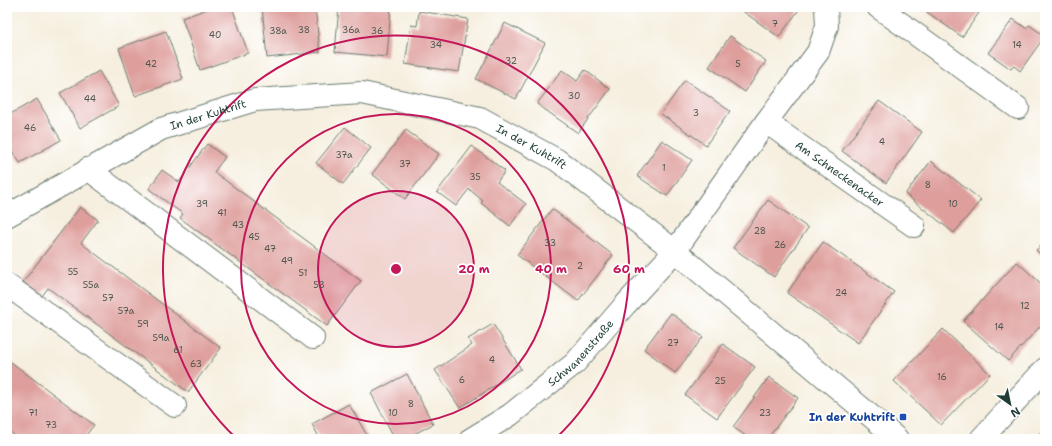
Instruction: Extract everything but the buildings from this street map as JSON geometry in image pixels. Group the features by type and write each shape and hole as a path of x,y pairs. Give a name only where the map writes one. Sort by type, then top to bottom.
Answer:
{"street":[{"path":"675,251 766,122 818,52 827,26 826,7"},
{"path":"878,7 1018,108"},
{"name":"In der Kuhtrift","path":"7,216 161,128 255,100 362,93 480,118 557,160 675,251 897,439"},
{"name":"Am Schneckenacker","path":"766,122 914,226"},
{"path":"88,169 313,338"},
{"name":"Schwanenstraße","path":"472,439 510,415 575,363 625,305 675,251"},
{"path":"7,285 175,406"},
{"path":"981,439 1045,369"}],"place":[{"name":"In der Kuhtrift","path":"903,417"}]}
